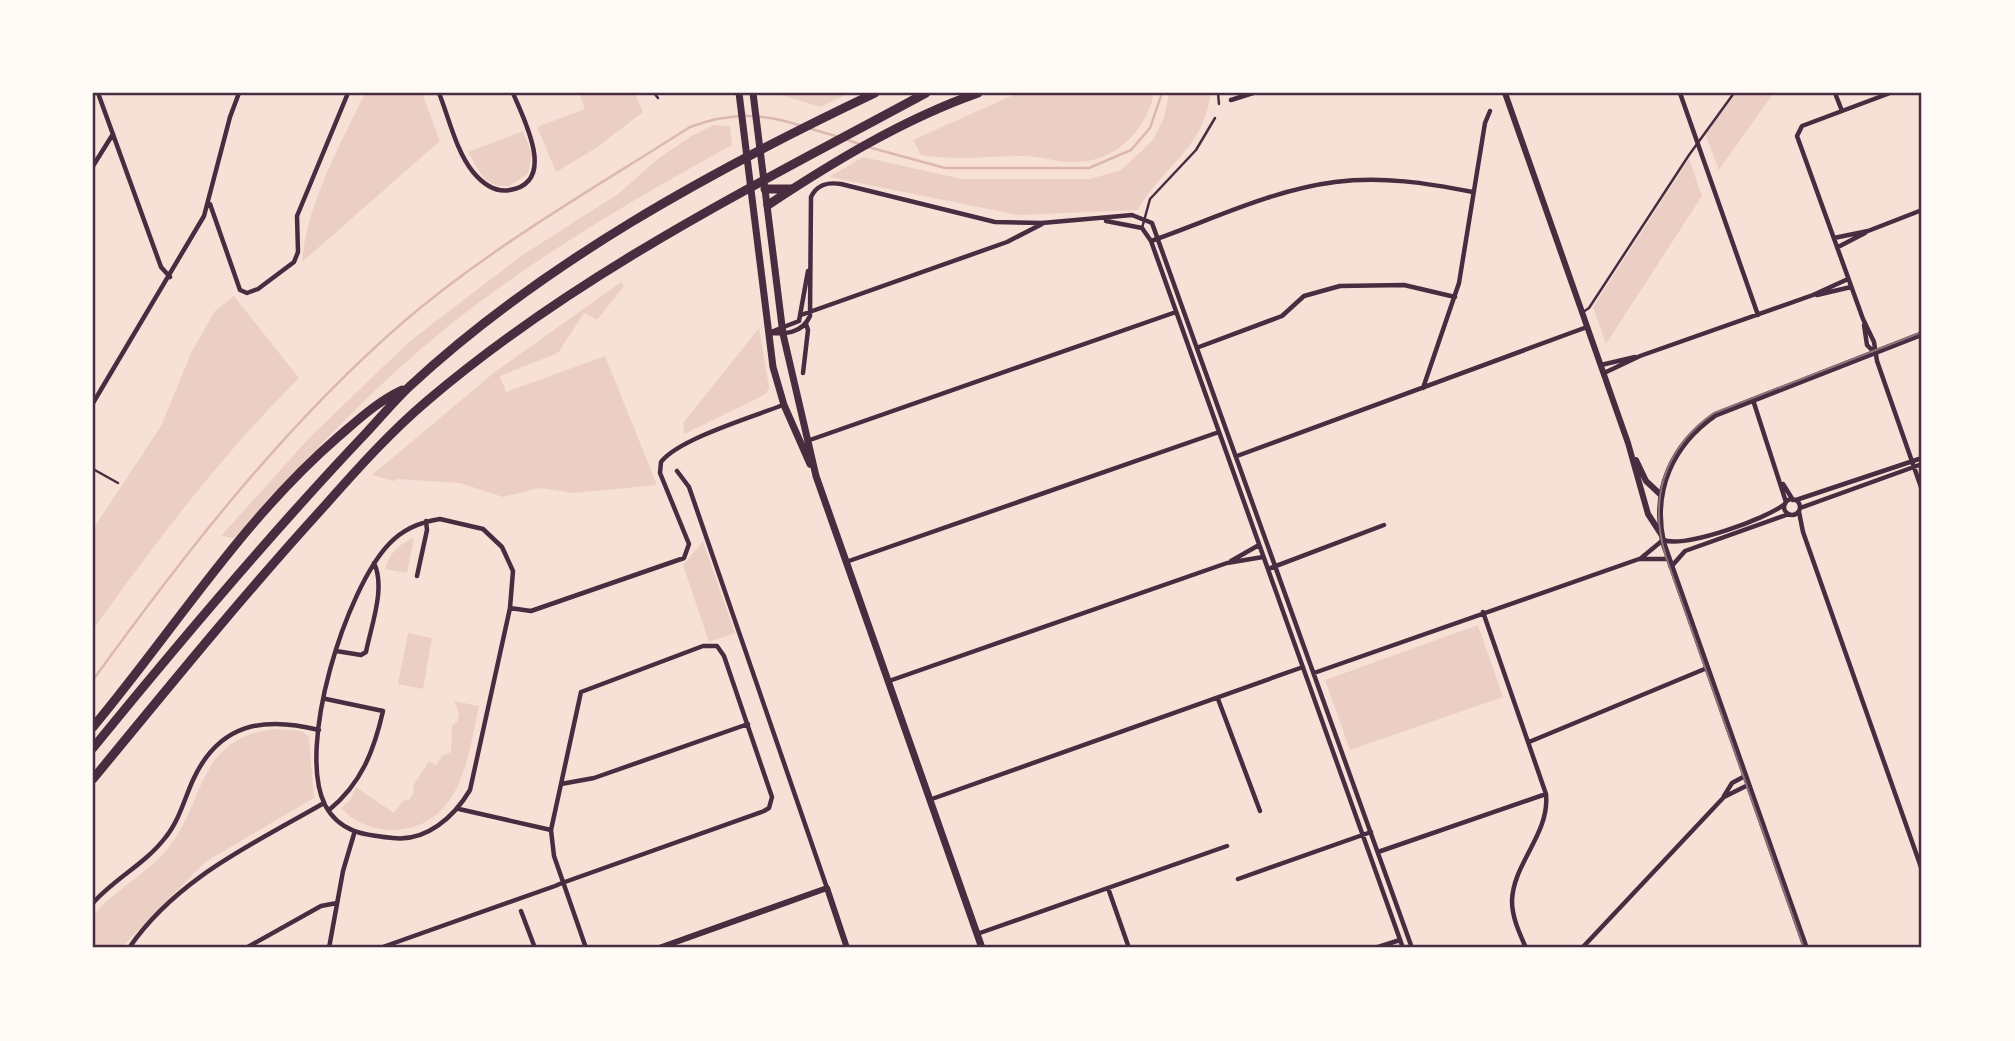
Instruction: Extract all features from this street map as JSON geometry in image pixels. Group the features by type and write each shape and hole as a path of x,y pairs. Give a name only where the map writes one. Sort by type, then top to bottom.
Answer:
{"highway":[{"path":"93,748 232,579 308,493 410,387 500,312 569,264 673,199 790,135 875,93"},
{"path":"93,779 268,568 372,453 427,401 567,295 684,225 926,93"},
{"path":"768,205 889,134 935,110 978,93"},
{"path":"765,189 793,188"},
{"path":"93,727 277,496 328,445 379,401 410,387"}],"main road":[{"path":"739,93 769,345 784,405 804,442"},
{"path":"753,93 783,331 804,442 982,948"},
{"path":"1505,93 1628,443 1648,514 1662,537"},
{"path":"752,186 765,189"},
{"path":"1806,948 1668,559 1662,537 1661,495 1670,466 1688,437 1715,415 1922,334"},
{"path":"784,405 796,400"},
{"path":"1628,443 1646,481 1661,495"},
{"path":"659,948 828,888 847,948"}],"street":[{"path":"98,93 161,267 170,277"},
{"path":"93,403 170,277 209,203 230,117 239,93"},
{"path":"209,203 240,290 251,292 294,262 298,253 296,223 300,207 348,93"},
{"path":"439,93 465,160 491,188 516,189 532,175 536,157 513,93"},
{"path":"1231,100 1254,93"},
{"path":"1680,93 1758,315"},
{"path":"1835,93 1842,111"},
{"path":"1890,93 1802,126 1797,136 1848,279 1874,342 1874,352 1922,490"},
{"path":"1423,388 1455,297 1485,123 1490,111"},
{"path":"93,166 113,134"},
{"path":"1151,241 1282,194 1333,182 1401,181 1474,192"},
{"path":"768,333 800,330 806,324 812,309 811,197 822,185 841,184 979,219 1042,223 1132,215 1152,223 1412,948"},
{"path":"1838,247 1868,231 1922,210"},
{"path":"1099,220 1142,228 1151,241 1403,948"},
{"path":"801,315 1007,242 1042,223"},
{"path":"1834,238 1868,231"},
{"path":"783,331 797,324 801,315 810,260"},
{"path":"1604,373 1640,356 1813,295 1848,279"},
{"path":"1199,348 1273,320 1304,296 1340,286 1404,285 1455,297"},
{"path":"1813,295 1851,287"},
{"path":"804,442 1176,312"},
{"path":"803,373 808,330 806,324"},
{"path":"1237,456 1587,327"},
{"path":"1601,365 1640,356"},
{"path":"1200,380 1209,376"},
{"path":"1752,399 1781,480 1786,503 1784,509 1803,533"},
{"path":"510,608 531,611 684,558 689,544 659,467 668,454 722,428 784,405"},
{"path":"846,563 1219,432"},
{"path":"1671,566 1685,551 1789,515 1922,458"},
{"path":"1639,559 1662,537 1677,543 1696,539 1773,512 1794,500 1913,464 1922,464"},
{"path":"677,471 689,486 828,888"},
{"path":"1781,480 1799,510 1803,533 1922,870"},
{"path":"417,576 427,530 426,521"},
{"path":"426,521 459,522 483,530 502,547 513,571 510,608 470,790 459,809 442,824 413,836 400,839 354,834 324,803 315,754 336,651 347,614 374,563 390,543 409,527 426,521"},
{"path":"1268,569 1384,525"},
{"path":"1227,563 1259,545"},
{"path":"888,681 1227,563 1263,556"},
{"path":"1314,673 1639,559 1668,559"},
{"path":"336,651 361,655 366,652 378,586 379,573 374,563"},
{"path":"1483,612 1546,793 1544,822 1514,889 1514,918 1526,948"},
{"path":"380,948 562,883 764,811 772,804 772,797 724,656 713,645 703,646 581,692 551,830 562,883 586,948"},
{"path":"929,800 1303,667"},
{"path":"1529,742 1707,668"},
{"path":"326,699 383,711 374,750 344,798 329,810"},
{"path":"1218,699 1259,811"},
{"path":"93,903 163,842 178,819 201,766 229,736 244,727 275,722 319,730"},
{"path":"561,784 594,778 748,724"},
{"path":"1582,948 1724,797 1732,783 1745,776"},
{"path":"1724,797 1748,785"},
{"path":"1378,852 1546,793"},
{"path":"129,948 155,916 204,873 324,803"},
{"path":"459,809 551,830"},
{"path":"1238,879 1371,832"},
{"path":"329,948 354,834"},
{"path":"977,934 1227,846"},
{"path":"1108,888 1129,948"},
{"path":"246,948 321,905 337,903"},
{"path":"522,911 534,948"},
{"path":"1375,948 1400,940"}],"lane":[{"path":"654,93 658,98"},
{"path":"1218,93 1219,104"},
{"path":"1582,313 1589,308 1697,143 1734,93"},
{"path":"1142,228 1147,219 1150,199 1196,150 1215,118"},
{"path":"93,469 118,483"}],"shaded area":[{"path":"365,93 422,93 440,141 302,262 310,218 318,196"},
{"path":"579,93 635,93 643,112 596,148 556,172 537,127 585,109"},
{"path":"775,93 850,93 820,107"},
{"path":"1018,93 1154,93 1137,131 1116,150 1091,161 1070,162 1023,156 960,158 921,155 913,140"},
{"path":"1169,93 1211,93 1206,113 1191,144 1148,194 1138,210 1018,215 829,177 863,157 962,179 1090,179 1121,170 1152,141 1164,118"},
{"path":"1736,93 1773,94 1719,170 1705,134"},
{"path":"714,125 730,126 732,145 549,253 446,328 362,403 234,538 221,536 309,438 410,341 521,256 618,194 659,158 693,135"},
{"path":"523,131 532,154 528,174 509,186 488,181 468,152"},
{"path":"1689,159 1702,196 1606,344 1593,307"},
{"path":"621,282 624,286 597,320 584,313 558,353 500,376 506,392 605,356 657,485 574,493 539,488 503,497 460,483 398,479 394,481 372,475 496,371"},
{"path":"234,296 299,378 190,500 93,630 93,529 161,426 192,351 215,311"},
{"path":"759,328 769,387 766,394 684,434 683,423"},
{"path":"414,537 407,573 385,569 396,550"},
{"path":"703,541 735,633 709,642 683,565"},
{"path":"1478,625 1503,697 1350,750 1325,680"},
{"path":"408,633 432,638 423,689 398,684"},
{"path":"454,701 479,706 471,746 458,785 435,816 417,826 388,830 359,822 341,808 350,800 356,787 394,813 403,801 409,800 414,792 413,786 429,761 436,765 442,756 451,752 452,725 457,722 459,714"},
{"path":"274,729 302,731 309,737 314,798 205,862 121,948 93,948 93,915 162,855 176,837 214,761 228,746 247,735"}],"waterway":[{"path":"868,147 945,168 1089,168 1131,150 1150,128 1162,93"},
{"path":"93,680 163,585 276,449 357,364 435,296 542,220 690,127 719,119 746,116 802,126"},
{"path":"808,128 839,137"},
{"path":"845,139 862,145"}],"tram line":[{"path":"1804,948 1666,557 1661,536 1660,496 1664,477 1683,442 1714,413 1922,332"}]}
